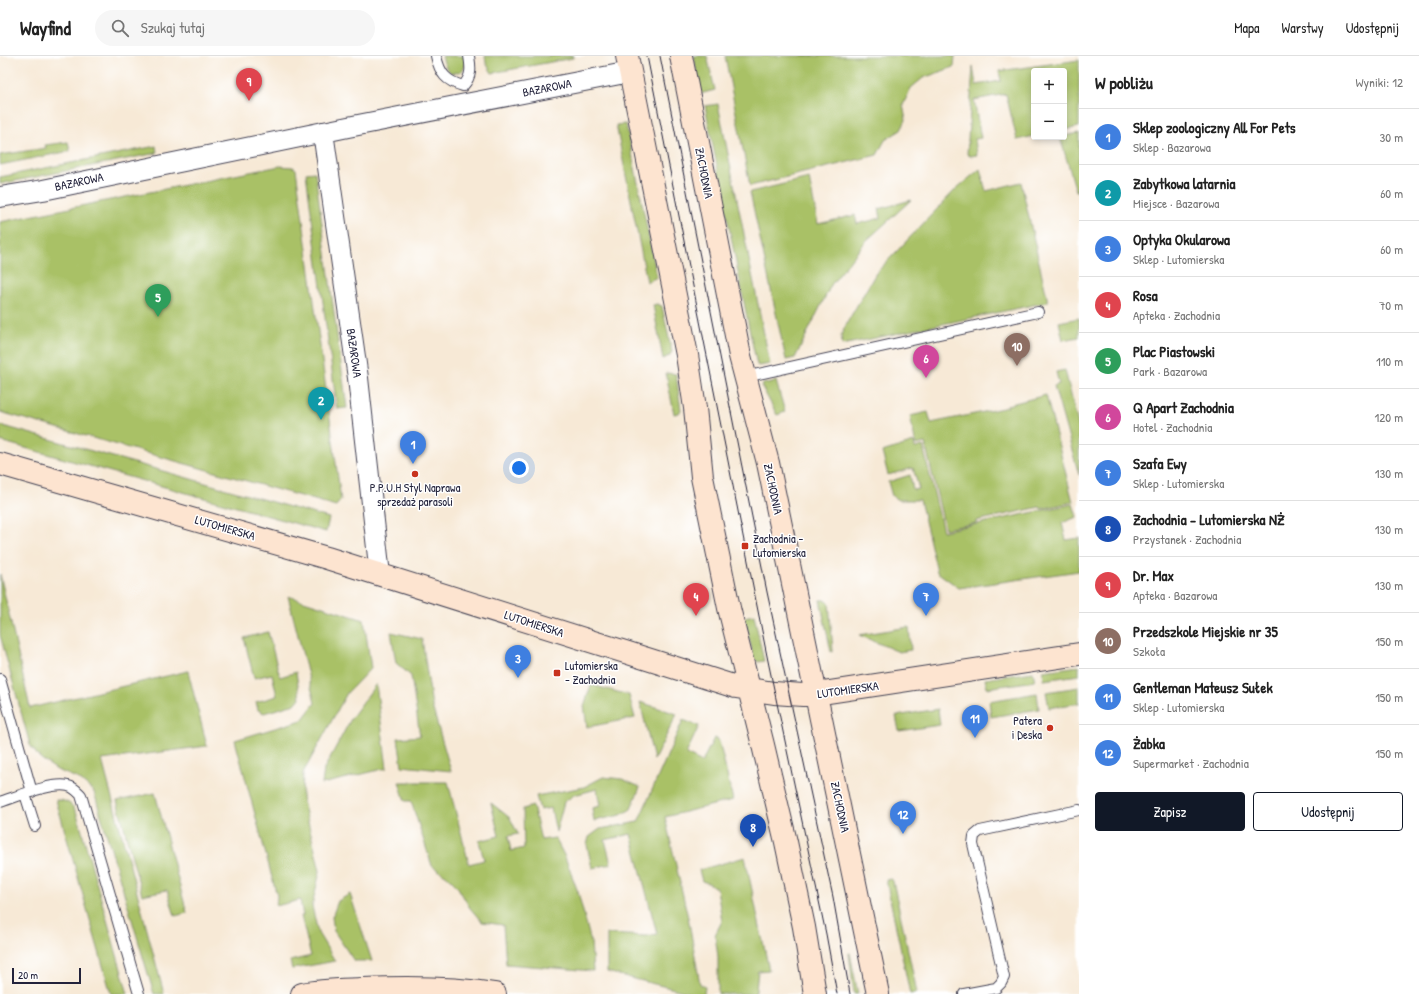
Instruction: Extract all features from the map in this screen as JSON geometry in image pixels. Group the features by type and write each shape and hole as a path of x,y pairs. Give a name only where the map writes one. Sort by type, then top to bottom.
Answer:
{"main road":[{"name":"ZACHODNIA","path":"681,56 730,305 746,377 768,463 878,994"},
{"path":"628,64 687,354 694,397 702,477 728,604 786,842 804,927 815,994"},
{"name":"LUTOMIERSKA","path":"0,464 290,547 749,690 788,694 816,694 1079,654"},
{"path":"800,994 811,972"},
{"path":"302,994 351,989 397,988 452,990 494,994"}],"street":[{"name":"BAZAROWA","path":"0,197 43,190 323,132 465,94 628,64"},
{"name":"BAZAROWA","path":"323,132 358,378 380,575"}],"lane":[{"path":"436,56 444,77 465,94 471,71 469,56"},
{"path":"746,377 1038,312"},
{"path":"0,679 35,826"},
{"path":"0,802 58,785 69,786 81,795 139,994"},
{"path":"964,994 996,988 1004,977 973,844 974,836 980,831 1079,810"}],"green space":[{"path":"442,56 467,56 464,69 459,72 451,73 446,67"},
{"path":"485,56 573,56 573,58 492,73 486,63"},
{"path":"694,56 707,56 715,90 700,94"},
{"path":"725,56 955,56 954,67 923,78 911,88 903,105 906,120 901,130 885,140 877,155 750,186"},
{"path":"1079,60 1079,127 1067,129 1067,68 1031,68 1031,137 1017,140 1006,94 974,100 981,138 975,139 977,155 970,156 967,154 973,66 976,85 1001,81 999,71"},
{"path":"718,104 770,364 759,366 757,365 750,333 705,106"},
{"path":"626,124 657,277 647,282 616,125"},
{"path":"1079,133 1079,191 1076,191 1061,140 1067,140 1067,136"},
{"path":"68,142 70,151 0,165 0,155 46,148 45,145"},
{"path":"156,146 157,153 0,184 0,177"},
{"path":"280,166 293,167 296,169 341,500 336,506 0,412 0,222"},
{"path":"980,169 986,191 1021,182 1048,302 842,345 841,335 876,273 957,188"},
{"path":"315,172 347,408 337,409 306,173"},
{"path":"809,178 818,224 855,215 857,224 881,218 879,209 911,200 866,241 831,285 795,358 786,360 750,192"},
{"path":"657,304 662,306 672,352 669,356 663,359 653,305"},
{"path":"1079,318 1079,337 1063,340 1059,322"},
{"path":"1065,370 1079,428 1079,475 1054,386 1059,384 1056,372"},
{"path":"666,373 676,374 681,410 679,413 674,414"},
{"path":"776,381 785,412 777,415 762,387 763,384"},
{"path":"1046,395 1073,502 1041,509 1040,507 945,529 925,443 916,445 910,416 928,412 931,423 1008,407 1007,405"},
{"path":"0,425 329,518 326,532 0,441"},
{"path":"914,442 915,448 923,446 943,531 1073,504 1077,517 1062,523 1066,540 1079,538 1079,571 959,588 937,572 920,500 898,500 892,496 888,482 910,475 913,490 919,489 913,468 888,475 882,452"},
{"path":"0,574 30,708 188,671 207,746 102,760 164,994 154,994 94,792 79,779 57,770 44,761 38,756 30,745 0,635"},
{"path":"288,596 364,620 371,668 347,693 303,773 302,797 320,871 312,906 318,933 335,961 292,969 290,961 311,956 301,916 303,916 300,900 276,906 277,896 235,740 302,720 315,703"},
{"path":"820,600 824,600 829,603 833,651 831,652"},
{"path":"754,615 764,661 758,662 754,659 744,617"},
{"path":"909,627 911,650 899,652 859,635"},
{"path":"268,632 280,677 296,672 300,698 295,704 264,713 258,710 256,702 277,696 272,674 254,678 244,638"},
{"path":"391,632 422,639 432,706 451,771 402,766 398,738 420,736 411,676 396,663"},
{"path":"1079,666 1079,675 1044,680 1043,671"},
{"path":"1033,672 1035,681 987,688 985,679"},
{"path":"376,684 387,768 322,784 324,769 352,717"},
{"path":"591,685 629,695 635,718 587,727 584,706"},
{"path":"1079,687 1079,703 1049,708 1046,692"},
{"path":"1037,693 1039,709 991,717 989,701"},
{"path":"640,702 677,714 654,760"},
{"path":"938,709 940,725 899,731 896,716"},
{"path":"683,720 699,726 686,754 702,762 714,738 719,741 733,800 665,817 689,922 700,984 705,987 704,994 694,994 607,972 607,934 646,936 657,934 631,834 605,840 611,864 592,868 587,845 589,837 600,829 638,822"},
{"path":"603,777 622,779 640,787 631,809 621,815 594,821 592,808 600,806 597,789 574,795 564,802 556,832 551,808 540,810 536,796 584,787"},
{"path":"399,782 448,782 469,864 484,860 479,841 499,836 491,803 510,818 518,834 508,836 511,851 524,848 523,809 533,806 541,840 555,838 565,857 578,892 591,942 593,971 506,964 503,925 482,922 470,908 457,886 447,876 432,866 411,801 405,801"},
{"path":"155,793 187,913 175,916 167,890 142,895 117,801"},
{"path":"56,800 69,803 77,814 128,994 111,994"},
{"path":"745,857 769,970 758,971 755,994 718,994 718,957 715,935 722,921 717,889 702,881 699,870"},
{"path":"890,879 893,881 917,992 910,994 886,880"},
{"path":"350,894 372,961 354,961 334,931 332,917 338,901"},
{"path":"850,953 858,994 854,994"}],"tram line":[{"path":"647,56 768,661 826,934 837,994"},
{"path":"660,56 767,592 833,897 850,994"}],"place":[{"name":"Dr. Max","path":"249,101"},
{"name":"Plac Piastowski","path":"158,317"},
{"name":"Przedszkole Miejskie nr 35","path":"1017,366"},
{"name":"Q Apart Zachodnia","path":"926,378"},
{"name":"Zabytkowa latarnia","path":"321,420"},
{"name":"Sklep zoologiczny All For Pets","path":"413,464"},
{"name":"P.P.U.H Styl Naprawa sprzedaż parasoli","path":"415,474"},
{"name":"Zachodnia - Lutomierska","path":"745,546"},
{"name":"Rosa","path":"696,616"},
{"name":"Szafa Ewy","path":"926,616"},
{"name":"Lutomierska - Zachodnia","path":"557,673"},
{"name":"Optyka Okularowa","path":"518,678"},
{"name":"Patera i Deska","path":"1050,728"},
{"name":"Gentleman Mateusz Sułek","path":"975,738"},
{"name":"Żabka","path":"903,834"},
{"name":"Zachodnia - Lutomierska NŻ","path":"753,847"}]}
